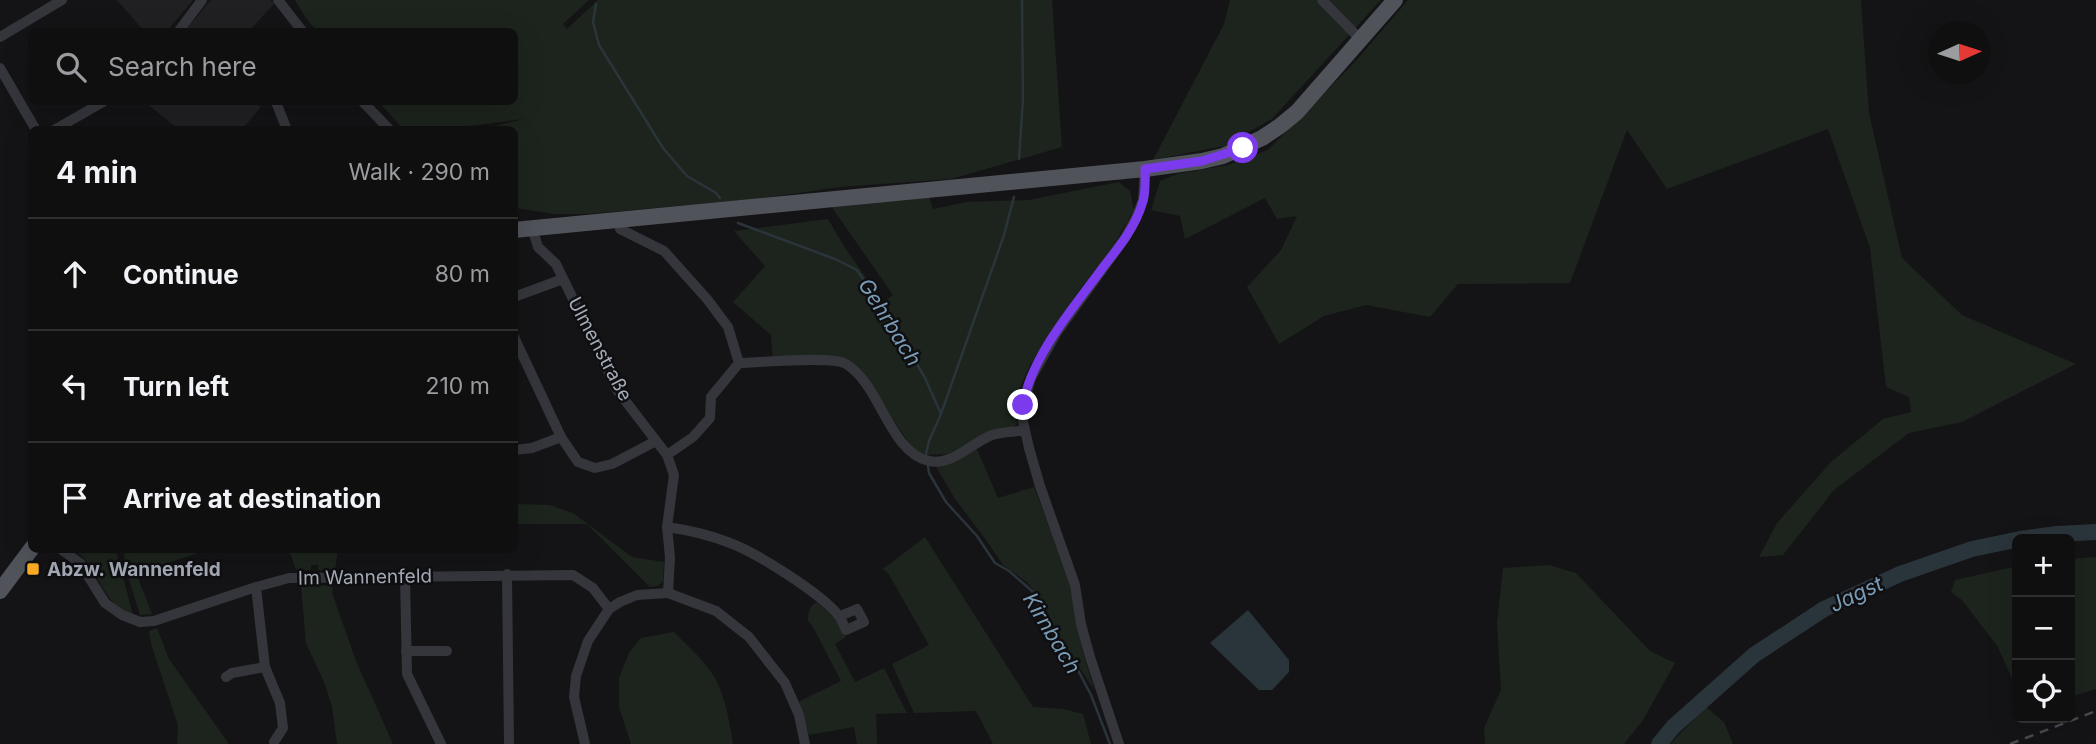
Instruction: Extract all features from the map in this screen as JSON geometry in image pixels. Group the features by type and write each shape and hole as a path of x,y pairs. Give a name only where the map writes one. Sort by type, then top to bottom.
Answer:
{"main road":[{"path":"518,230 1145,169 1207,160 1243,148 1297,113 1395,0"},
{"path":"0,591 28,553"}],"street":[{"path":"0,37 62,0"},
{"path":"181,28 202,0"},
{"path":"278,0 300,28"},
{"path":"1322,0 1360,39"},
{"path":"0,68 34,126"},
{"path":"61,126 98,105"},
{"path":"277,105 285,126"},
{"path":"366,105 386,126"},
{"path":"1119,744 1090,657 1075,585 1040,486 1024,430 1023,405 1031,378 1057,332 1125,238 1143,200 1145,169"},
{"path":"618,220 620,229 664,251 707,299 729,327 739,363"},
{"name":"Ulmenstraße","path":"532,228 538,247 556,264 564,279 617,390 667,455"},
{"path":"518,296 564,279"},
{"path":"518,346 561,437 578,462 595,468 612,464 656,442"},
{"path":"668,593 670,557 667,527 674,475 667,455 693,437 710,418 711,397 739,363 822,360 845,362 859,376 900,439 914,455 931,461 953,458 993,435 1024,430"},
{"path":"518,450 532,449 561,437"},
{"path":"667,527 729,542 752,553 811,591 840,616"},
{"name":"Im Wannenfeld","path":"66,553 80,563 105,603 122,615 140,622 154,621 289,578 573,575 593,588 609,609"},
{"path":"507,574 509,744"},
{"path":"405,576 407,674 441,744"},
{"path":"256,587 265,667 280,704 283,728 274,742"},
{"path":"585,744 574,697 576,676 587,641 609,609 620,602 637,595 668,593 716,611 749,637 785,682 799,715 805,744"},
{"path":"407,651 447,652"},
{"path":"226,677 232,673 265,667"}],"shaded area":[{"path":"117,0 193,0 170,28 142,28"},
{"path":"211,0 271,0 274,4 252,28 187,28"},
{"path":"295,0 589,0 563,24 567,29 598,0 1052,0 1062,147 951,179 840,187 756,199 587,214 554,214 518,208 518,126 495,126 523,119 469,126 400,126 382,105 518,105 518,28 314,28"},
{"path":"1230,0 1381,0 1272,119 1224,146 1153,160 1224,24"},
{"path":"1408,0 1861,0 1869,113 1902,258 1962,315 2076,364 1962,422 1909,433 1834,490 1783,555 1759,557 1777,523 1831,462 1883,419 1911,412 1909,397 1886,387 1870,248 1828,129 1667,189 1627,130 1570,283 1458,284 1430,317 1366,305 1324,316 1279,344 1247,287 1281,250 1297,216 1277,219 1265,198 1185,239 1180,216 1151,210 1160,181 1177,174 1228,165 1268,150 1354,63"},
{"path":"149,105 261,107 245,126 174,126"},
{"path":"1119,182 1130,191 1134,210 1112,248 1078,292 1029,367 1016,398 1017,424 1012,428 1003,427 988,433 949,454 921,455 911,446 858,369 843,358 773,360 771,335 733,302 765,266 734,231 828,219 883,302 893,295 831,206 929,196 933,209 967,202 1029,200"},
{"path":"976,447 998,498 1034,487 1069,581 1083,653 1095,691 1062,642 1043,604 1028,583 1003,565 955,499 935,465 951,463"},
{"path":"518,504 549,505 573,513 632,557 664,562 663,581 658,586 650,587 587,524 518,524"},
{"path":"925,537 1033,707 1063,709 1083,714 1091,744 993,744 976,711 914,713 892,664 929,645 888,573 883,569"},
{"path":"78,553 117,553 133,615 122,610 107,595"},
{"path":"124,553 199,553 136,573 152,614 140,615 125,567"},
{"path":"290,553 338,553 335,570 318,570 318,565 311,565 311,570 296,570"},
{"path":"2096,557 2096,689 2075,695 2075,597 2075,559"},
{"path":"1549,565 1576,573 1650,651 1675,663 1643,720 1624,744 1485,744 1484,728 1501,690 1497,624 1503,568"},
{"path":"2012,567 2012,679 1998,647 1962,600 1951,592 1955,580"},
{"path":"333,585 332,593 356,661 393,744 337,744 332,706 306,643 301,587"},
{"path":"817,602 836,619 846,637 835,644 855,682 884,668 907,713 876,714 877,744 857,744 854,727 809,735 798,702 841,681 808,621 810,610"},
{"path":"1248,610 1289,660 1289,672 1272,690 1259,690 1210,643"},
{"path":"157,628 169,659 229,744 177,744 178,725 151,644 149,631"},
{"path":"674,632 704,663 718,684 733,744 631,744 619,707 619,678 629,653 641,638"},
{"path":"1706,707 1724,722 1733,744 1670,744"}],"waterway":[{"name":"Kirnbach","path":"1019,159 1023,99 1022,0"},
{"name":"Gehrbach","path":"596,4 593,22 599,45 663,148 687,176 720,198"},
{"name":"Kirnbach","path":"926,454 1004,235 1014,197"},
{"name":"Gehrbach","path":"738,223 835,259 857,270 925,378 941,414"},
{"name":"Kirnbach","path":"928,466 929,473 946,502 977,536 995,563 1032,591 1063,656 1079,672 1091,695 1110,744"},
{"name":"Jagst","path":"1659,744 1673,727 1754,655 1824,609 1900,574 1972,549 2020,539 2096,532"}],"railway":[{"path":"2010,744 2096,711"}],"place":[{"name":"Abzw. Wannenfeld","path":"33,569"}],"route":[{"path":"1023,405 1040,360 1136,218 1143,200 1145,169 1202,161 1243,148"}]}
